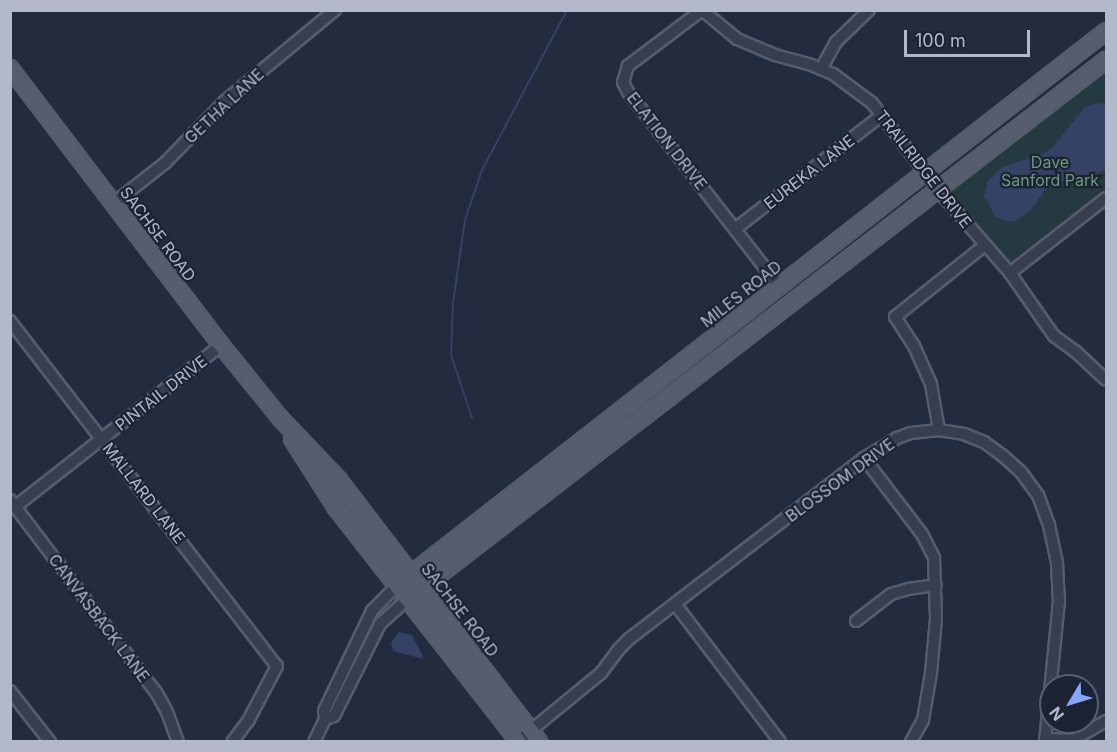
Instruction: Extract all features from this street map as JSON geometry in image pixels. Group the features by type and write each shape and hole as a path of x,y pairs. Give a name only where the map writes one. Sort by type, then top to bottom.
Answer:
{"main road":[{"name":"MILES ROAD","path":"397,585 779,286 1104,40"},
{"path":"408,599 1107,60"},
{"name":"SACHSE ROAD","path":"10,68 222,345 281,419 339,480 535,736"},
{"path":"674,368 687,385"},
{"name":"SACHSE ROAD","path":"281,419 336,508 519,741"}],"street":[{"name":"GETHA LANE","path":"114,203 165,163 225,101 335,10"},
{"name":"TRAILRIDGE DRIVE","path":"702,10 719,27 755,48 821,69 854,88 872,103 938,189 1010,273 1054,336 1075,351 1107,380"},
{"name":"ELATION DRIVE","path":"702,10 628,66 623,82 779,286"},
{"path":"821,69 836,42 869,10"},
{"name":"EUREKA LANE","path":"735,229 882,115"},
{"path":"1010,273 1107,198"},
{"path":"939,430 931,384 914,346 895,317 985,245"},
{"name":"MALLARD LANE","path":"10,321 277,666 248,721 232,741"},
{"name":"PINTAIL DRIVE","path":"13,503 102,439 222,345"},
{"name":"BLOSSOM DRIVE","path":"519,741 535,736 601,673 622,646 864,458 897,438 911,433 939,430 964,434 984,442 1002,454 1021,472 1038,495 1049,525 1057,564 1059,601 1045,740"},
{"path":"864,458 922,534 934,558 936,585 931,673 923,720 911,741"},
{"name":"CANVASBACK LANE","path":"13,503 156,692 167,712 178,741"},
{"path":"314,741 325,719 324,711 372,611 397,585"},
{"path":"856,621 891,594 936,585"},
{"path":"325,719 334,716 380,624 408,599"},
{"path":"675,604 780,741"},
{"path":"10,690 50,741"},
{"path":"1045,740 1073,740 1107,721"}],"green space":[{"name":"Dave Sanford Park","path":"1106,65 1106,189 1011,262 947,190"}],"water":[{"path":"1097,103 1106,104 1106,170 1089,177 1058,182 1045,190 1030,211 1015,221 1005,221 995,216 984,196 988,181 1002,167 1045,153 1053,147 1085,107"},
{"path":"399,632 412,635 424,659 393,651 391,643"}],"waterway":[{"path":"472,418 451,355 453,303 465,220 482,170 567,10"}]}
